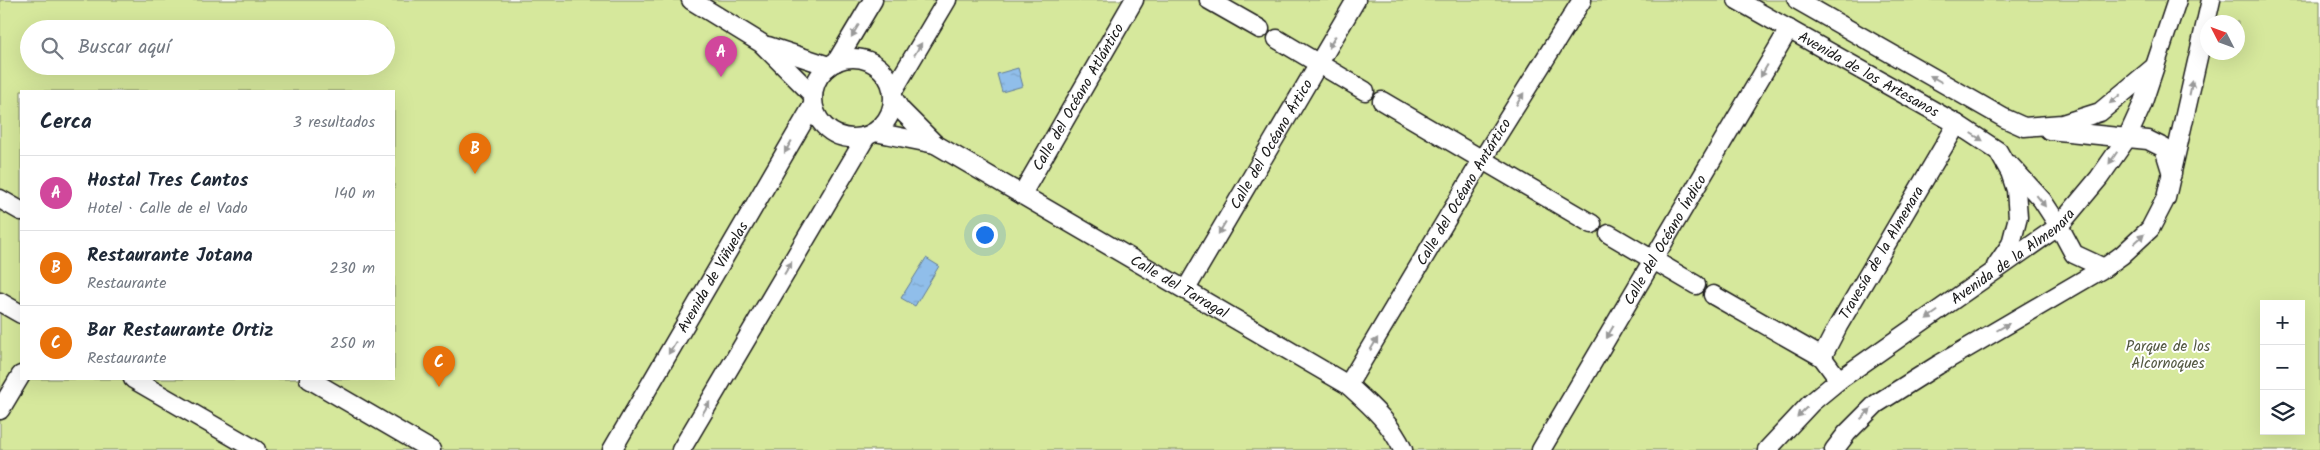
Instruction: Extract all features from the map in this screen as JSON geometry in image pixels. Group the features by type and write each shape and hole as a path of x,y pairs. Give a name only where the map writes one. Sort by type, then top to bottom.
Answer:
{"street":[{"path":"691,0 761,43 800,80 813,100 817,116 830,132 842,137 870,134"},
{"path":"813,100 818,79 833,64 873,0"},
{"path":"681,450 870,134 888,118 894,95 947,0"},
{"name":"Calle del Océano Atlántico","path":"1022,194 1134,0"},
{"path":"1209,0 1260,29"},
{"name":"Calle del Océano Ártico","path":"1186,289 1356,0"},
{"name":"Calle del Océano Antártico","path":"1348,385 1482,160 1582,0"},
{"name":"Avenida de los Artesanos","path":"1737,0 1957,124 1998,151 2042,200 2074,254 2104,268"},
{"name":"Avenida de los Artesanos","path":"1797,0 2004,118 2024,127 2148,140 2164,148 2172,174"},
{"name":"Avenida de la Almenara","path":"1767,450 1811,403 1839,380 2059,226 2099,178 2127,138 2142,105 2177,0"},
{"path":"1834,450 1847,432 1876,404 1938,365 2104,268 2122,255 2150,229 2166,198 2211,0"},
{"name":"Calle del Océano Índico","path":"1541,450 1789,29"},
{"path":"1277,40 1364,91"},
{"path":"761,43 833,64 848,58 872,62 882,70 889,80 894,95"},
{"name":"Avenida de los Artesanos","path":"2024,127 2062,124 2100,112 2153,68"},
{"name":"Calle del Tarragal","path":"894,95 900,109 935,144 1348,385 1374,408 1395,432 1403,450"},
{"name":"Avenida de Viñuelas","path":"612,450 813,100"},
{"path":"1382,100 1592,224"},
{"name":"Travesía de la Almenara","path":"1822,357 1838,326 1957,124"},
{"name":"Calle del Tarragal","path":"870,134 935,144"},
{"name":"Avenida de los Artesanos","path":"1987,278 2011,244 2018,217 2016,190 2010,172 1998,151"},
{"path":"0,199 20,210"},
{"path":"1609,234 1696,285"},
{"path":"1713,295 1822,357 1839,380"},
{"path":"0,302 20,313"},
{"path":"0,410 20,377"},
{"path":"135,380 256,450"},
{"path":"311,380 426,449"}],"green space":[{"name":"Parque de los Alcornoques","path":"0,0 2320,0 2320,450 0,450"}],"water":[{"path":"1018,68 1023,86 1002,92 997,74"},
{"path":"926,258 939,266 915,306 901,298"}],"place":[{"name":"Hostal Tres Cantos","path":"721,77"},
{"name":"Restaurante Jotana","path":"475,174"},
{"name":"Bar Restaurante Ortiz","path":"439,387"}]}
